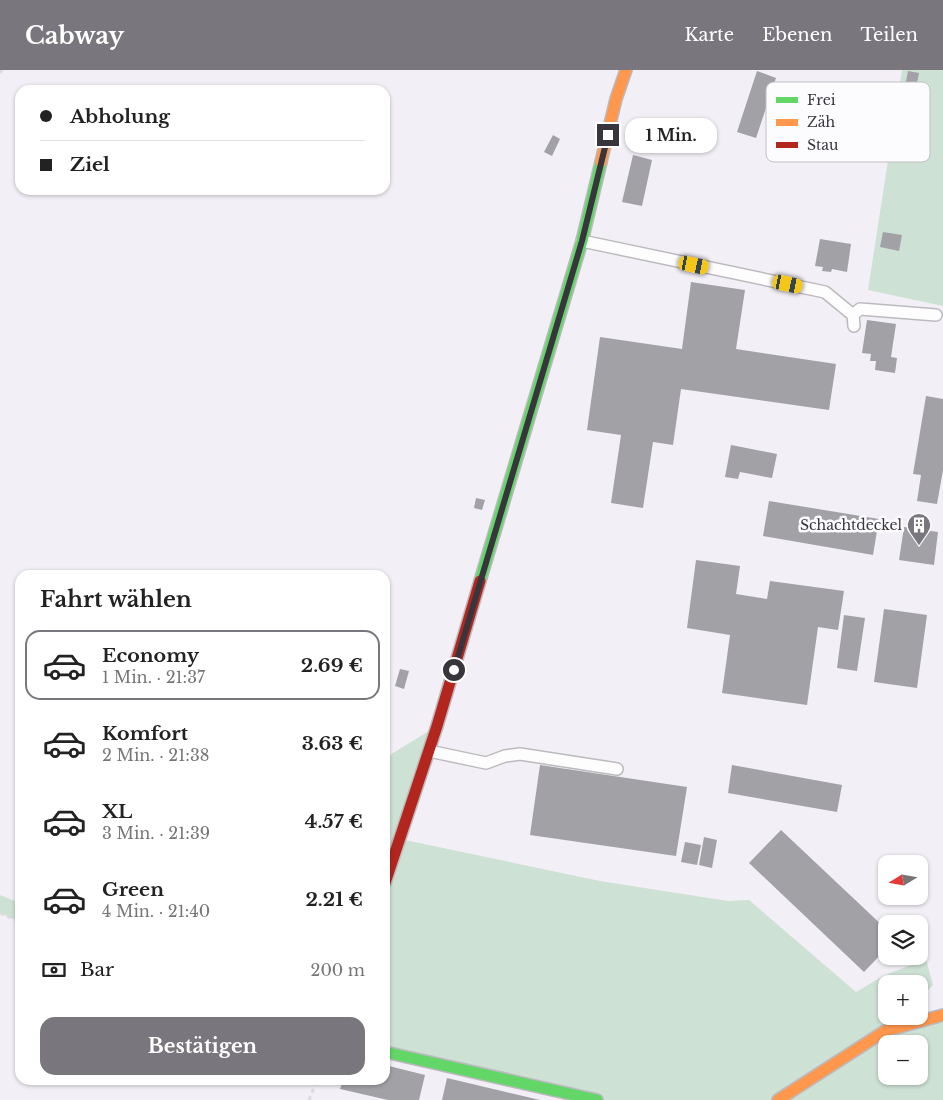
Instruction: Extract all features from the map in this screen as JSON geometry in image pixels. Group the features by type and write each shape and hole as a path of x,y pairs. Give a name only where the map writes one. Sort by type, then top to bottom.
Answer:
{"street":[{"path":"390,868 429,751 582,241 616,100 626,70"},
{"path":"778,1100 885,1031 943,1015"},
{"path":"390,1053 597,1100"}],"lane":[{"path":"582,241 826,292 853,320 860,309 936,315"},
{"path":"429,751 486,762 520,754 617,769"}],"path":[{"path":"0,913 15,920"},
{"path":"309,1100 315,1085"}],"green space":[{"path":"902,70 943,70 943,306 868,290 888,162 930,162 930,82 900,82"},
{"path":"437,726 400,839 600,881 728,901 749,900 856,992 878,979 878,1025 928,1025 928,1015 943,1015 943,1100 597,1100 390,1053 390,755"},
{"path":"0,895 15,901 15,920 0,913"},
{"path":"911,965 928,965 933,985 928,990 928,975 886,975"}],"building":[{"path":"757,71 776,78 775,82 766,82 766,108 756,138 737,132"},
{"path":"908,71 919,73 917,82 906,82"},
{"path":"553,135 560,139 552,156 544,152"},
{"path":"633,155 652,160 642,206 622,202"},
{"path":"883,232 902,235 899,251 880,247"},
{"path":"820,239 851,244 847,272 832,269 831,272 822,271 823,267 815,266"},
{"path":"691,282 745,290 736,349 836,364 829,410 681,389 673,445 653,442 643,508 611,503 621,435 587,430 600,337 682,349"},
{"path":"867,320 896,324 891,357 897,358 895,373 875,370 876,361 870,361 871,354 862,353"},
{"path":"926,396 943,399 943,470 937,504 917,501 921,475 913,474"},
{"path":"731,445 777,454 772,478 740,472 738,479 725,477"},
{"path":"476,498 485,500 482,510 474,508"},
{"path":"769,501 879,519 873,555 763,536"},
{"name":"Schachtdeckel","path":"904,527 938,532 934,565 899,560"},
{"path":"696,560 740,566 736,594 767,599 770,581 844,591 838,630 818,627 807,705 722,693 730,635 687,628"},
{"path":"884,609 927,615 917,688 874,682"},
{"path":"844,615 865,618 857,671 837,668"},
{"path":"400,669 409,671 404,689 395,686"},
{"path":"540,765 687,787 676,856 530,835"},
{"path":"732,765 842,785 837,812 728,793"},
{"path":"781,830 878,921 878,957 864,972 749,863"},
{"path":"704,837 717,840 712,868 699,865"},
{"path":"685,842 701,845 697,865 681,862"},
{"path":"390,1066 425,1075 419,1100 388,1100 340,1089 341,1085 390,1085"},
{"path":"447,1078 540,1100 442,1100"}],"traffic: fast":[{"path":"480,581 582,241 601,162"},
{"path":"390,1053 597,1100"}],"traffic: slow":[{"path":"601,162 616,99 626,70"},
{"path":"778,1100 885,1031 943,1015"}],"traffic: jam":[{"path":"390,868 437,726 480,581"}],"place":[{"name":"Schachtdeckel","path":"919,546"}],"route":[{"path":"454,670 582,241 608,135"}]}
